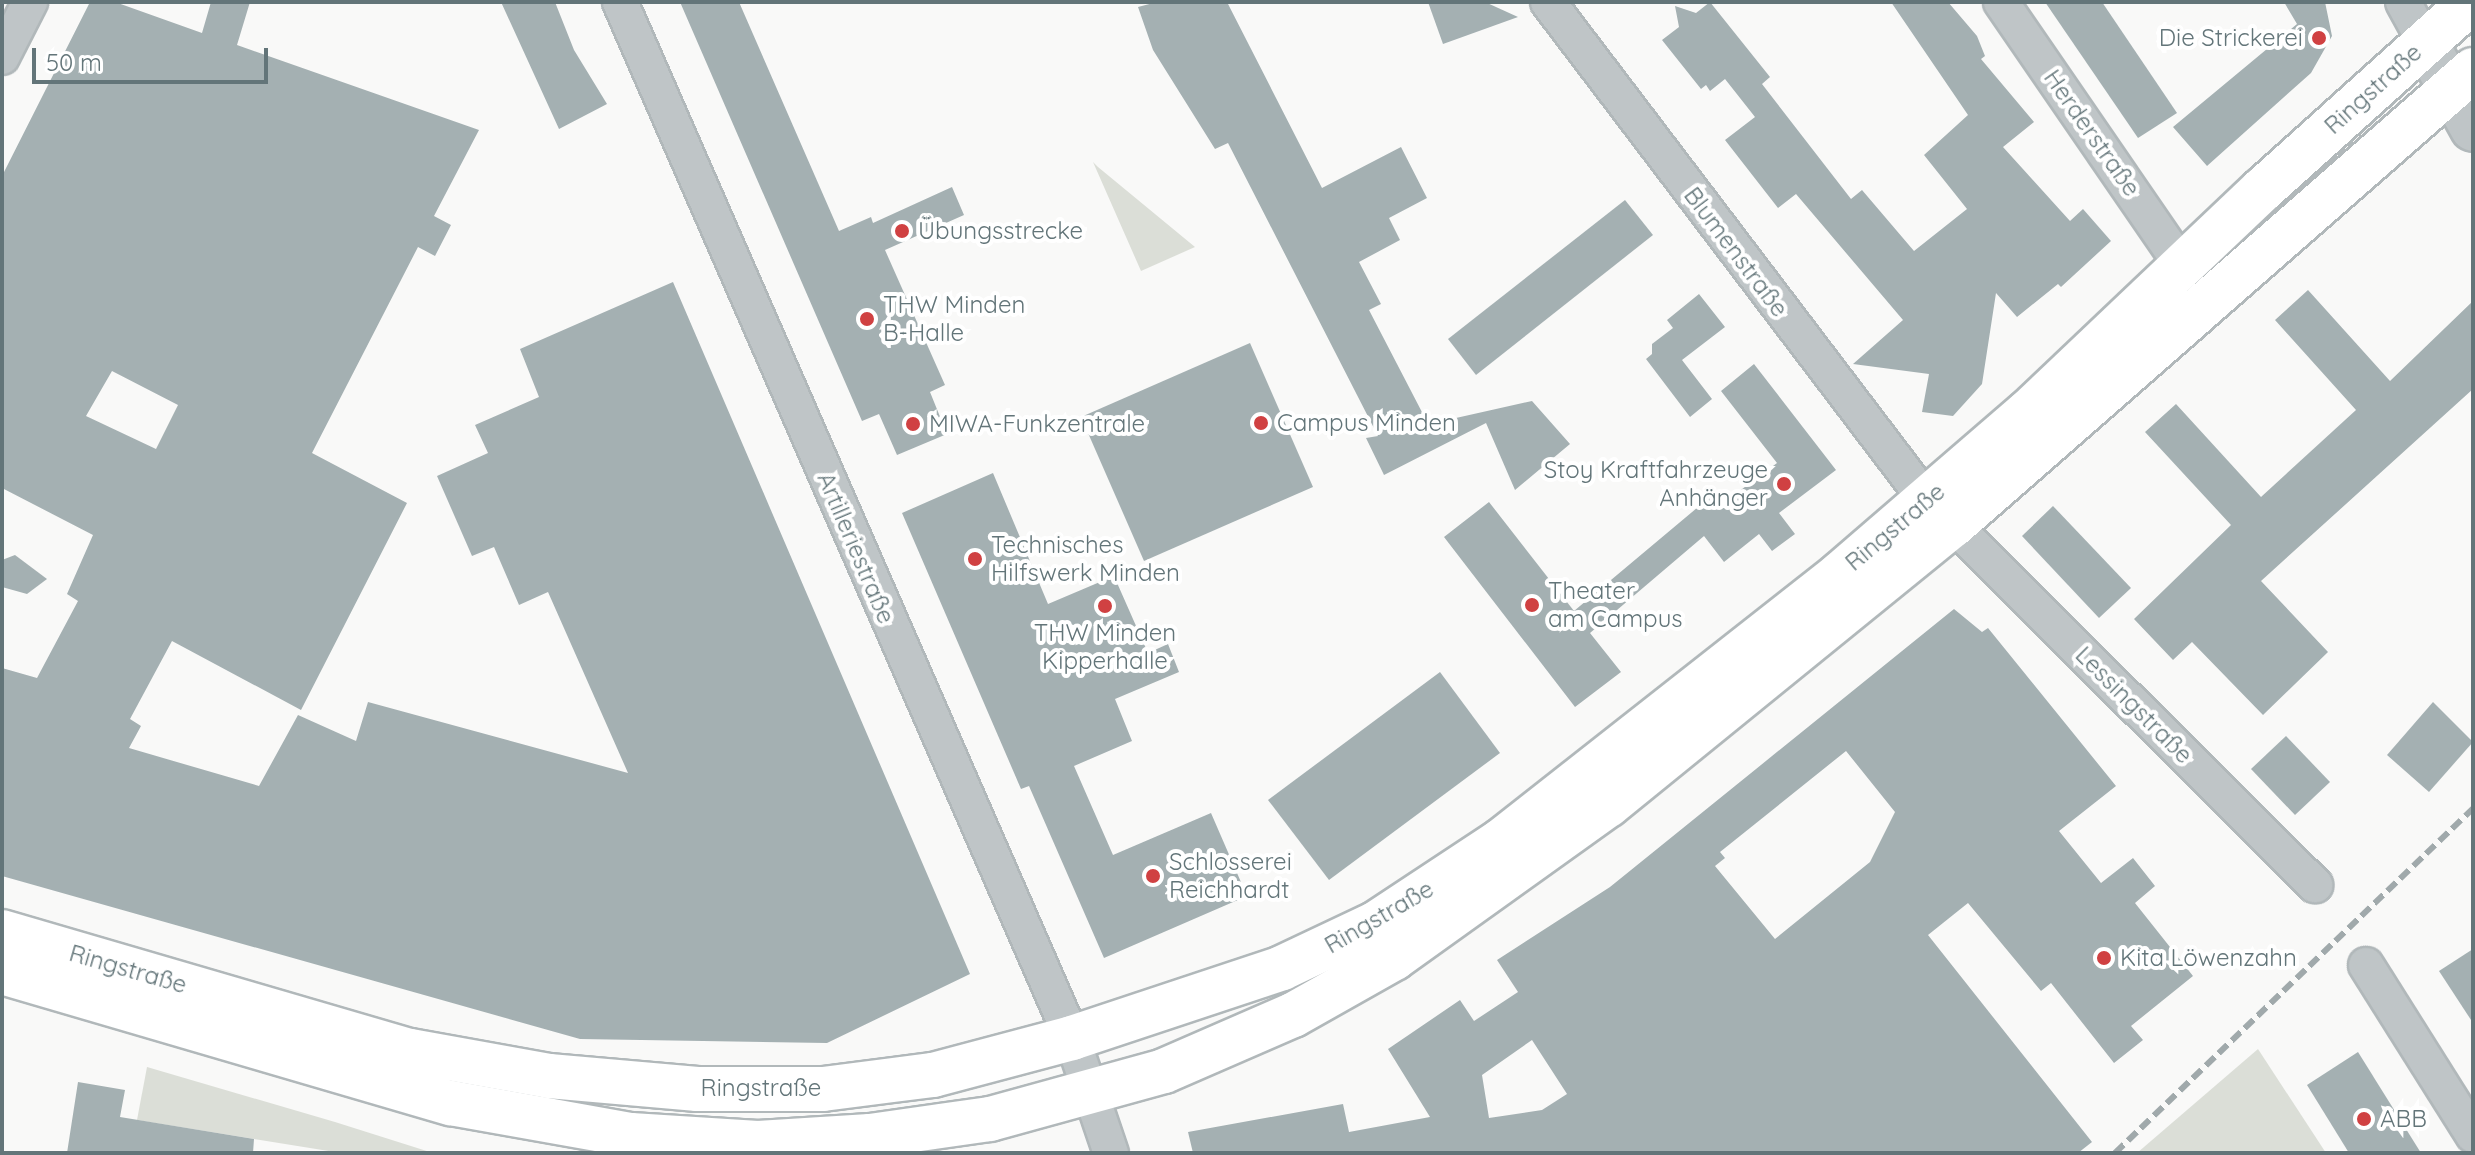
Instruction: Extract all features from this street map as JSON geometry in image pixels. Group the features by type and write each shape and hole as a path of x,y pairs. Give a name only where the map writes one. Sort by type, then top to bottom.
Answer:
{"main road":[{"name":"Ringstraße","path":"2,932 410,1051 633,1084 760,1090 887,1082 978,1066 1282,968 1419,896 1575,786 1940,513 2182,265 2471,2"},
{"name":"Ringstraße","path":"2,972 451,1103 631,1135 758,1143 870,1136 990,1119 1094,1093 1233,1043 1394,958 1608,805 1940,513 2462,79"}],"street":[{"path":"2,56 30,2"},
{"name":"Artilleriestraße","path":"620,2 1072,1038 1094,1093 1111,1153"},
{"name":"Blumenstraße","path":"1548,2 1940,513"},
{"name":"Herderstraße","path":"2001,2 2182,265"},
{"path":"2403,2 2425,42 2462,79 2473,129"},
{"name":"Lessingstraße","path":"1940,513 2315,885"},
{"path":"2366,965 2473,1135"}],"shaded area":[{"path":"1093,162 1098,167 1195,247 1141,271"},
{"path":"2258,1049 2326,1153 2137,1153"},
{"path":"147,1067 433,1153 341,1153 137,1120"}],"building":[{"path":"90,2 115,2 202,33 211,2 250,2 237,45 479,130 434,216 451,225 435,256 418,247 312,453 407,503 301,710 172,641 130,719 141,726 129,748 259,786 298,715 356,741 368,702 628,773 548,592 519,605 494,547 472,556 437,476 488,453 475,425 539,397 520,349 673,282 970,974 827,1043 580,1039 2,876 2,668 37,678 78,601 67,594 93,535 2,488 2,176","holes":["112,371 178,405 156,449 86,416"]},
{"path":"501,2 555,2 574,50 607,104 559,129"},
{"path":"680,2 739,2 839,231 871,217 873,223 952,187 964,215 885,250 945,385 930,392 947,434 897,455 879,414 862,421"},
{"path":"1157,2 1227,2 1322,188 1401,147 1427,198 1389,218 1400,240 1359,262 1381,304 1369,310 1424,416 1407,429 1532,401 1570,444 1515,490 1486,423 1384,475 1366,438 1378,436 1228,143 1215,149 1153,50 1138,7"},
{"path":"1428,2 1485,2 1518,17 1443,44"},
{"path":"1710,2 1770,77 1762,84 1851,199 1862,190 1914,251 1967,209 1924,155 1968,115 1891,2 1948,2 1977,36 1985,56 1981,59 2034,122 2003,147 2070,221 2083,209 2111,241 2061,287 2058,284 2017,317 1996,293 1982,384 1953,416 1922,412 1929,374 1853,364 1903,320 1796,194 1778,208 1725,140 1755,117 1725,79 1710,91 1706,85 1701,89 1662,40 1679,27 1675,6 1696,13"},
{"path":"2045,2 2102,2 2177,113 2138,138"},
{"path":"2284,2 2325,2 2332,36 2311,73 2207,166 2173,127 2297,24"},
{"path":"1625,200 1653,235 1476,375 1448,339"},
{"path":"2308,290 2390,381 2473,301 2473,389 2261,581 2328,652 2263,715 2192,642 2173,660 2134,619 2231,525 2145,432 2176,404 2261,497 2356,410 2275,320"},
{"path":"1699,294 1725,327 1682,360 1712,399 1690,417 1646,359 1652,354 1652,344 1673,328 1667,320"},
{"path":"1250,343 1313,487 1144,561 1081,417"},
{"path":"1754,364 1836,470 1779,513 1795,534 1772,551 1759,534 1724,562 1704,536 1590,633 1621,672 1575,707 1444,537 1489,502 1574,611 1710,497 1718,507 1777,463 1721,391"},
{"path":"993,473 1048,604 1114,576 1148,653 1168,644 1179,672 1115,699 1132,741 1074,766 1113,855 1211,813 1247,896 1104,958 1029,786 1021,789 902,513"},
{"path":"2053,506 2131,588 2099,618 2022,536"},
{"path":"15,555 47,579 27,594 2,587 2,560"},
{"path":"1954,609 1982,632 1988,628 2116,786 2059,831 2101,883 2133,858 2155,886 2135,903 2193,976 2131,1026 2143,1040 2114,1063 2051,983 2041,991 1968,903 1928,935 2092,1142 2078,1153 1193,1153 1188,1132 1343,1104 1349,1132 1430,1117 1388,1049 1460,1000 1474,1021 1518,992 1497,960 1610,887","holes":["1846,751 1895,812 1870,862 1775,939 1715,866 1725,858 1720,852","1532,1040 1567,1094 1542,1110 1489,1118 1482,1075"]},
{"path":"1440,672 1500,753 1329,880 1268,800"},
{"path":"2433,702 2473,742 2429,792 2387,755"},
{"path":"2286,736 2330,782 2295,815 2251,769"},
{"path":"2473,949 2473,1023 2439,971"},
{"name":"ABB","path":"2358,1052 2421,1153 2349,1153 2307,1085"},
{"path":"78,1082 125,1090 120,1117 254,1139 253,1153 67,1153"}],"railway":[{"path":"2115,1153 2473,808"}],"place":[{"name":"Die Strickerei","path":"2319,38"},
{"name":"Übungsstrecke","path":"902,231"},
{"name":"THW Minden B-Halle","path":"867,319"},
{"name":"Campus Minden","path":"1261,423"},
{"name":"MIWA-Funkzentrale","path":"913,424"},
{"name":"Stoy Kraftfahrzeuge Anhänger","path":"1784,484"},
{"name":"Technisches Hilfswerk Minden","path":"975,559"},
{"name":"Theater am Campus","path":"1532,605"},
{"name":"THW Minden Kipperhalle","path":"1105,606"},
{"name":"Schlosserei Reichhardt","path":"1153,876"},
{"name":"Kita Löwenzahn","path":"2104,958"},
{"name":"ABB","path":"2364,1119"}]}
